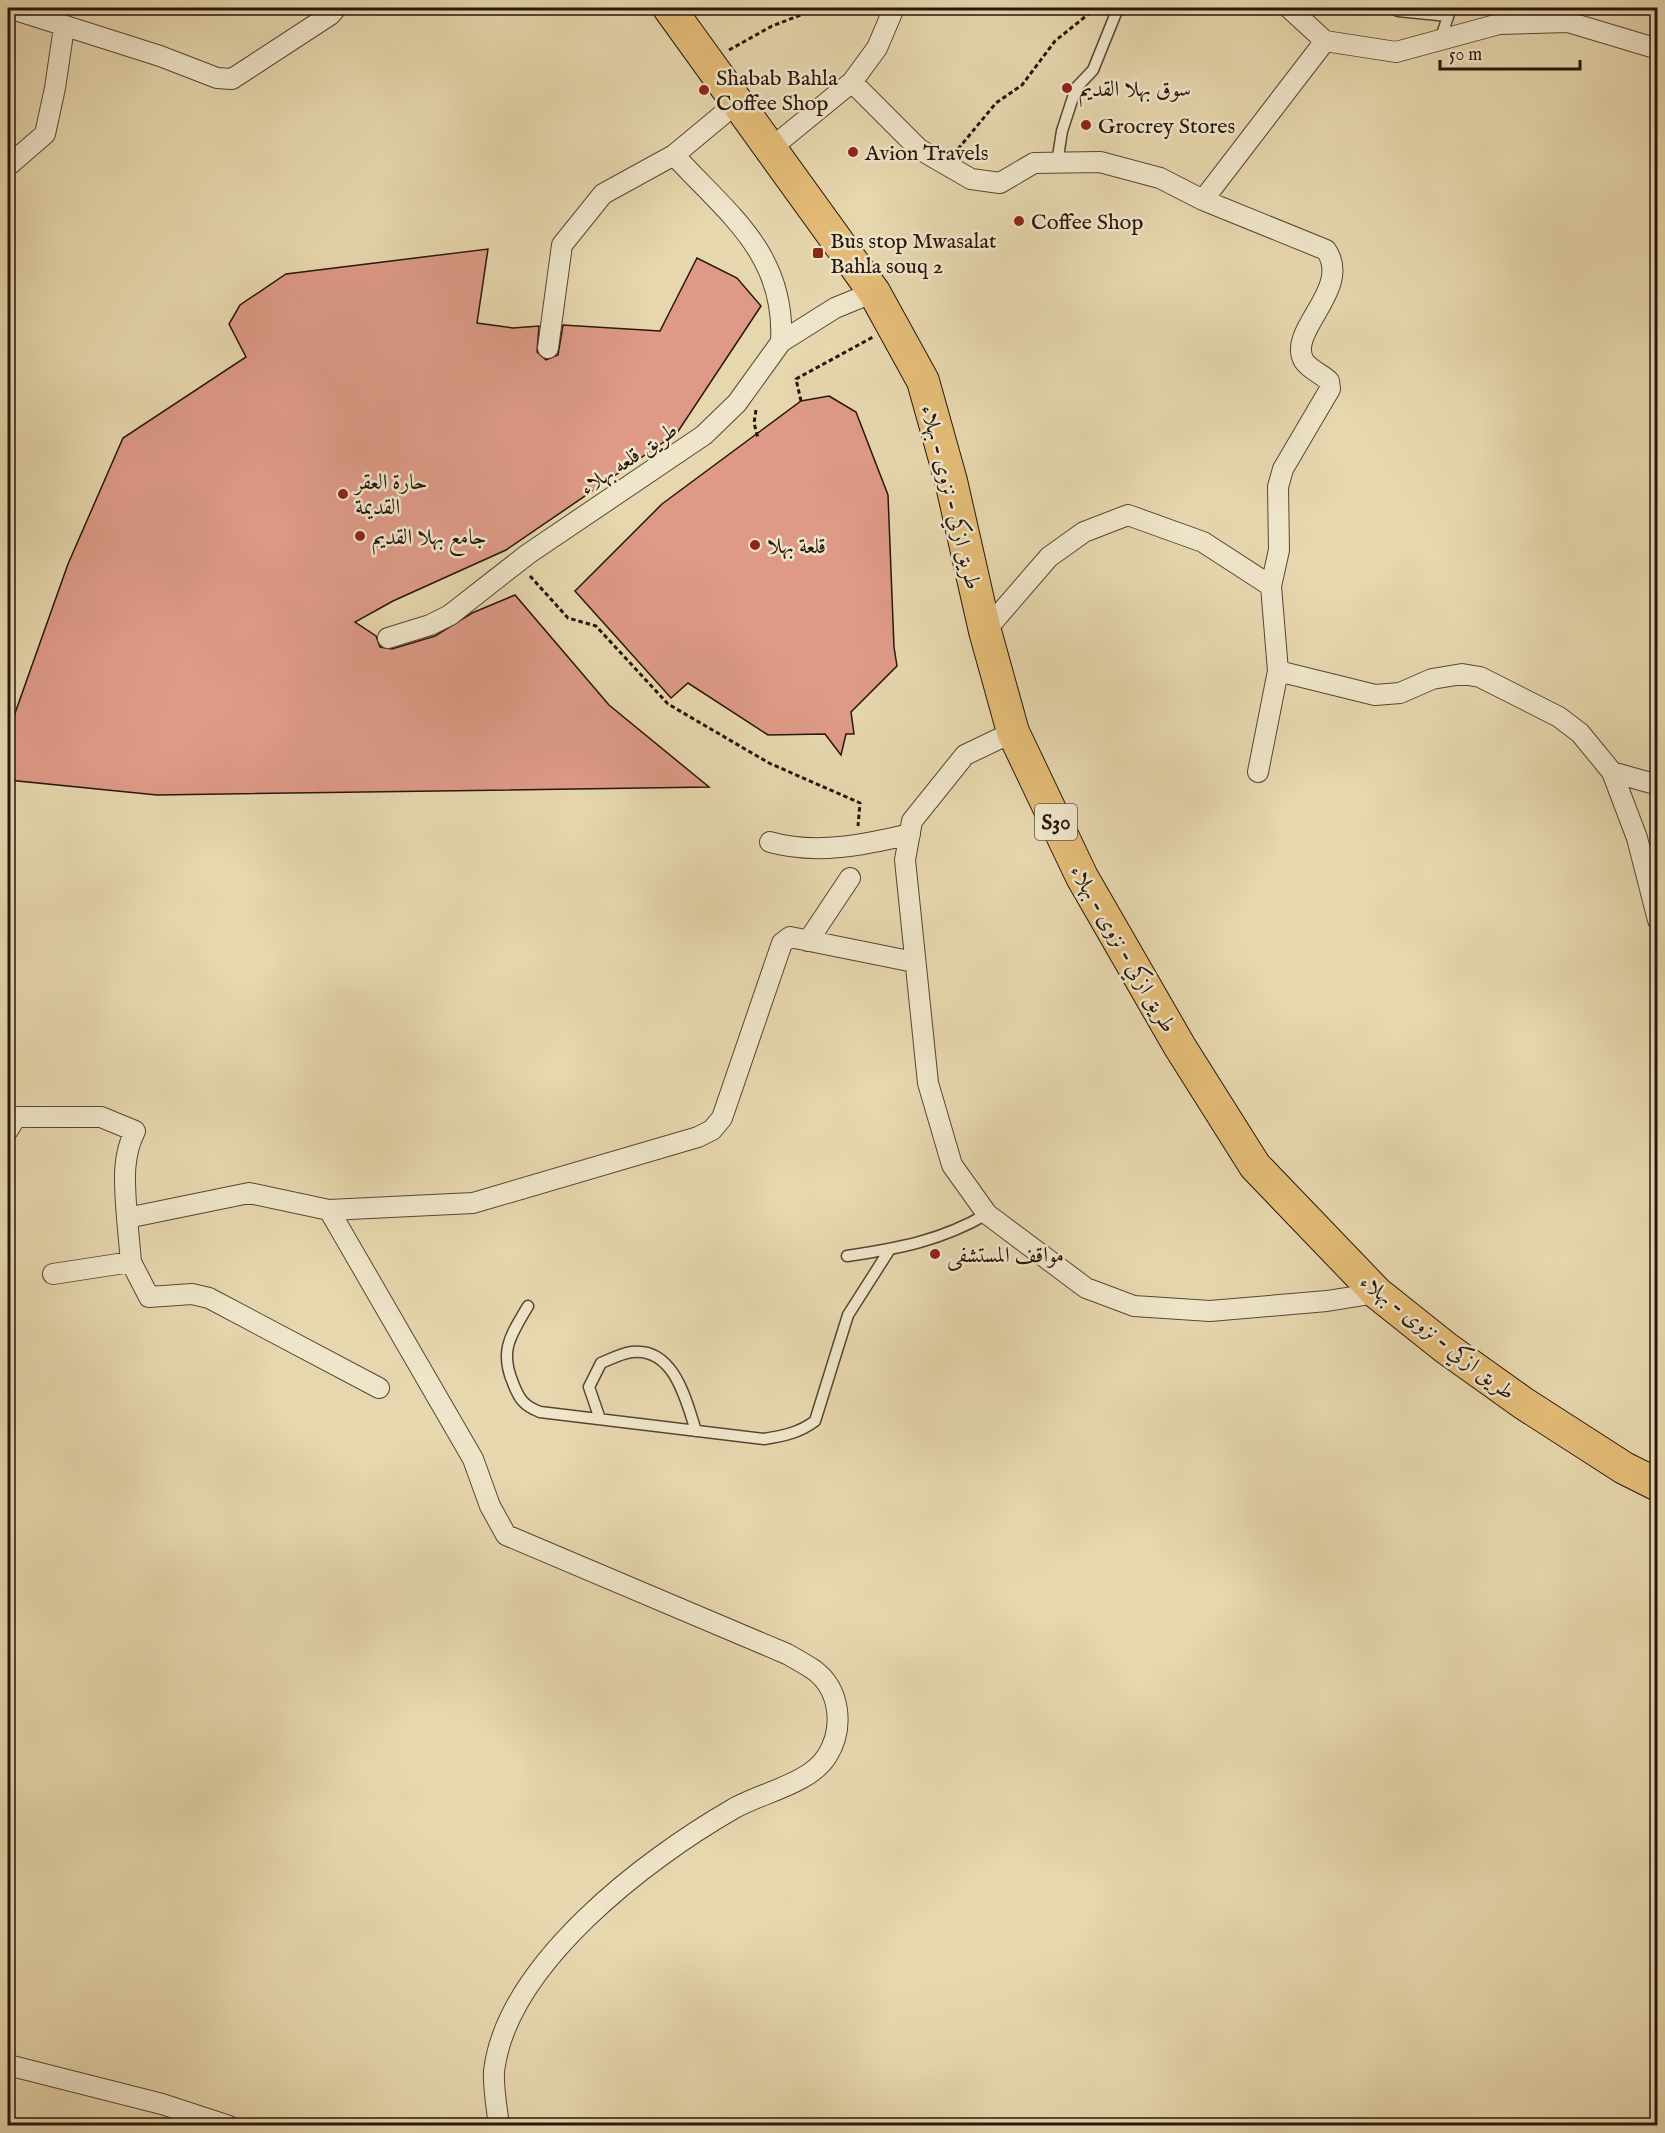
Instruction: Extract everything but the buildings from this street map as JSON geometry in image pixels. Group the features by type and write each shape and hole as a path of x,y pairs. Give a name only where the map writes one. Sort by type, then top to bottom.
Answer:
{"main road":[{"name":"طريق ازكي - نزوى - بهلاء","path":"669,8 739,101 770,150 874,292 926,392 951,481 985,631 1013,732 1082,877 1180,1047 1255,1166 1377,1293 1446,1348 1522,1403 1624,1468 1658,1485"}],"street":[{"path":"9,8 160,56 217,78 232,79 330,15 336,8"},
{"path":"770,150 852,82 877,48 894,8"},
{"path":"1289,8 1325,41 1396,52 1499,24 1568,22 1658,49"},
{"path":"8,166 45,134 64,27"},
{"path":"1203,200 1325,41"},
{"path":"852,82 919,149 971,179 1000,183 1034,163 1100,162 1160,178 1203,200 1326,250 1333,261 1335,274 1305,337 1302,351 1303,360 1329,381 1330,389 1283,469 1278,488 1279,550 1271,586 1278,671 1258,772"},
{"path":"548,348 562,245 603,194 674,155 739,101"},
{"path":"674,155 763,256 780,297 781,342"},
{"name":"طريق قلعه بهلاء","path":"388,638 430,625 450,615 519,561 704,435 737,403 781,342 835,308 874,292"},
{"path":"985,631 1049,556 1084,532 1128,515 1203,542 1271,586"},
{"path":"1278,671 1375,695 1400,693 1432,679 1462,674 1480,677 1559,717 1580,733 1612,772 1638,838 1658,920"},
{"path":"1013,732 965,755 912,821 905,860 928,1083 952,1165 987,1214 1086,1288 1134,1306 1209,1311 1327,1301 1377,1293"},
{"path":"1612,772 1658,785"},
{"path":"770,842 800,847 855,846 910,834"},
{"path":"808,941 850,878"},
{"path":"127,1218 249,1192 328,1210 473,1203 698,1137 712,1130 722,1118 777,952 782,943 790,937 914,962"},
{"path":"8,1130 16,1117 101,1117 135,1131 126,1148 124,1172 127,1218 131,1262 149,1297 192,1294 209,1298 379,1388"},
{"path":"328,1210 473,1459 490,1506 506,1535 786,1654 816,1671 836,1697 838,1728 827,1757 802,1778 734,1808 656,1859 584,1920 531,1981 506,2026 494,2072 499,2126"},
{"path":"53,1274 131,1262"},
{"path":"8,2065 162,2104 229,2126"}],"lane":[{"path":"1057,163 1062,131 1076,88 1093,70 1118,8"},
{"path":"1398,11 1449,12 1440,40"},
{"path":"847,1256 938,1238 987,1214"},
{"path":"528,1306 506,1349 506,1366 518,1398 528,1408 540,1412 764,1439 795,1432 815,1421 848,1315 890,1249"},
{"path":"600,1419 589,1387 602,1363 631,1352 651,1353 664,1362 680,1384 696,1431"}],"path":[{"path":"709,61 772,26 819,8"},
{"path":"945,166 996,103 1022,85 1055,40 1096,8"},
{"path":"801,401 796,379 893,327"},
{"path":"519,561 547,598 568,618 596,626 668,704 769,763 837,790 860,803 855,846"}],"place":[{"name":"سوق بهلا القديم","path":"1067,88"},
{"name":"Shabab Bahla Coffee Shop","path":"704,90"},
{"name":"Grocrey Stores","path":"1086,125"},
{"name":"Avion Travels","path":"853,152"},
{"name":"Coffee Shop","path":"1019,221"},
{"name":"Bus stop Mwasalat Bahla souq 2","path":"818,253"},
{"name":"حارة العقر القديمة","path":"343,494"},
{"name":"جامع بهلا القديم","path":"360,536"},
{"name":"قلعة بهلا","path":"755,545"},
{"name":"مواقف المستشفى","path":"935,1254"}]}
